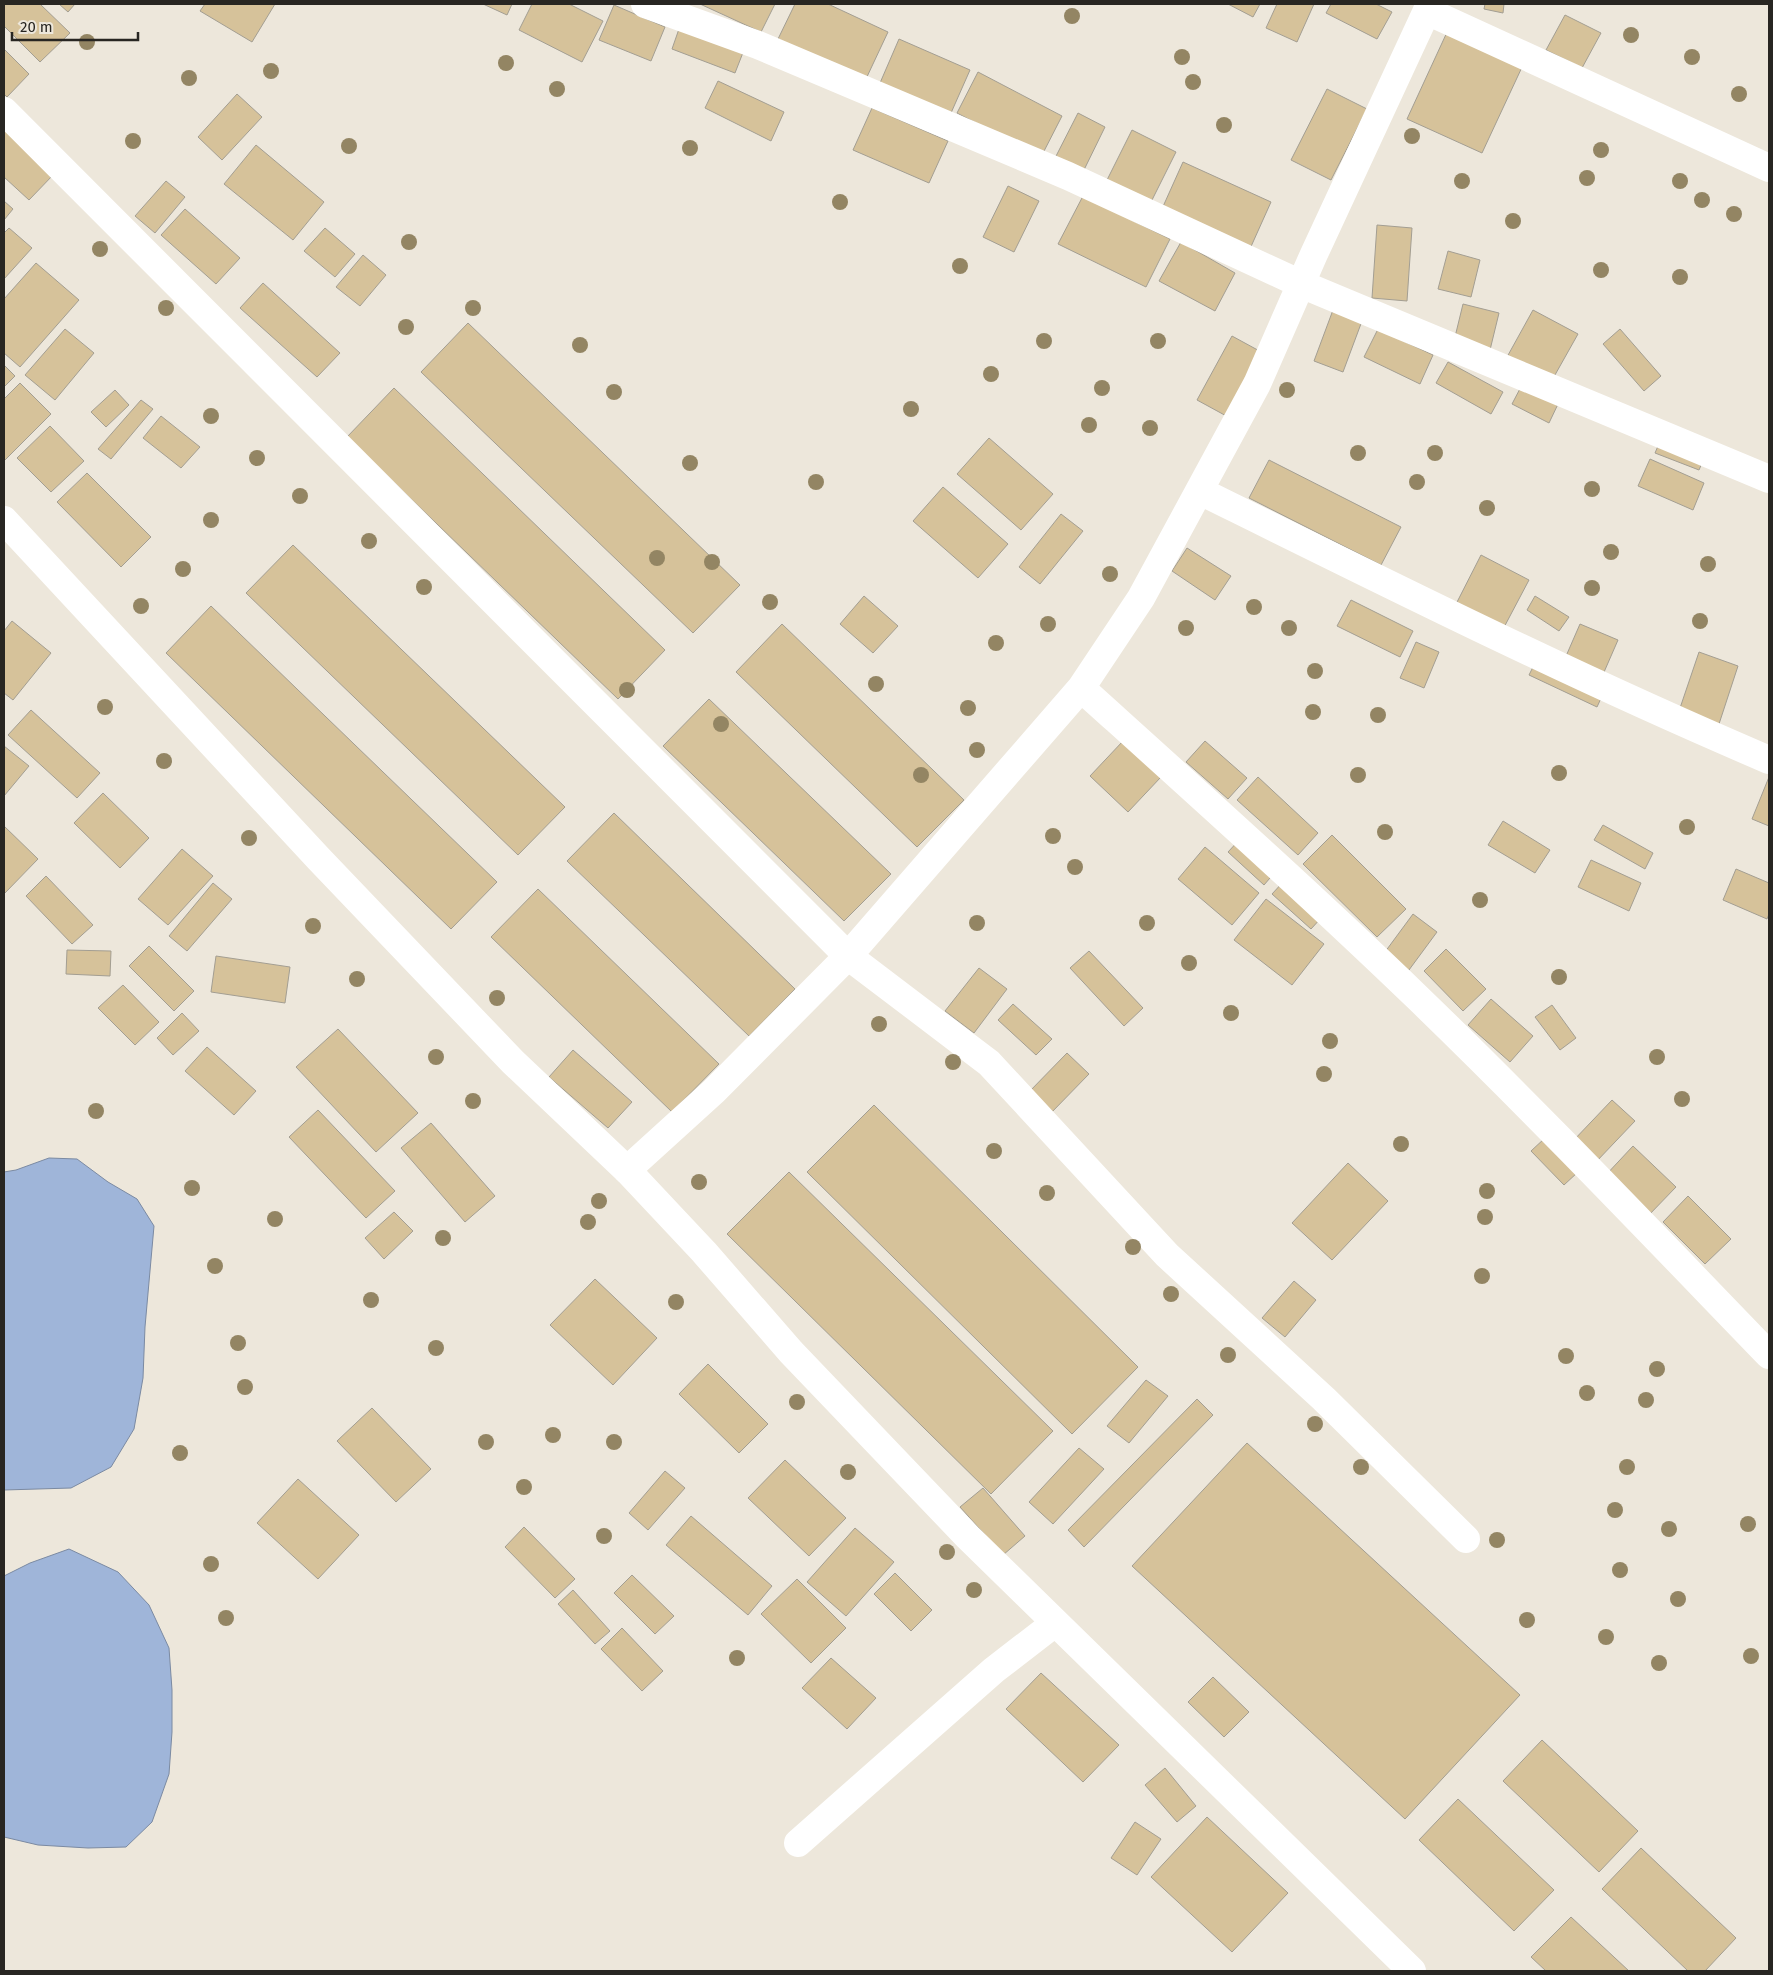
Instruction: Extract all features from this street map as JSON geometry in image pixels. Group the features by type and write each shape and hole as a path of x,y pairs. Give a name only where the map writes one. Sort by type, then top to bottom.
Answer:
{"street":[{"path":"645,4 758,45 1068,176 1301,284 1769,479"},
{"path":"627,1170 714,1091 848,956 1081,688 1141,598 1257,384 1301,284 1429,8 1769,168"},
{"path":"4,111 848,956 989,1063 1167,1255 1324,1399 1466,1539"},
{"path":"1200,491 1424,602 1672,719 1769,760"},
{"path":"4,520 319,859 513,1062 627,1170 704,1252 791,1352 968,1537 1412,1971"},
{"path":"1081,688 1231,824 1417,998 1602,1182 1769,1355"},
{"path":"798,1843 994,1670 1054,1623"}],"water":[{"path":"49,1158 77,1159 108,1182 137,1199 154,1226 145,1327 143,1378 134,1429 111,1467 71,1488 4,1490 4,1172 16,1170"},
{"path":"69,1549 118,1572 149,1605 169,1648 172,1732 169,1774 152,1822 126,1847 88,1848 38,1845 4,1837 4,1576 30,1563"}],"building":[{"path":"4,4 40,4 70,33 40,62 4,26"},
{"path":"59,4 75,4 68,12"},
{"path":"205,4 275,4 252,42 200,11"},
{"path":"483,4 512,4 507,15"},
{"path":"532,4 569,4 603,21 582,62 519,30"},
{"path":"700,4 775,4 761,32"},
{"path":"795,4 828,4 888,32 865,81 778,39"},
{"path":"1228,4 1260,4 1253,17"},
{"path":"1277,4 1314,4 1297,42 1266,28"},
{"path":"1331,4 1376,4 1392,12 1377,39 1326,13"},
{"path":"1485,4 1504,4 1503,13 1484,9"},
{"path":"614,5 665,27 651,61 599,40"},
{"path":"1565,15 1601,33 1582,68 1546,50"},
{"path":"680,26 744,50 735,73 672,49"},
{"path":"1448,30 1523,65 1482,153 1407,119"},
{"path":"899,39 970,70 951,113 880,83"},
{"path":"4,49 29,74 7,97 4,94"},
{"path":"978,72 1062,116 1041,157 957,113"},
{"path":"718,81 784,112 771,141 705,108"},
{"path":"1327,89 1367,109 1331,180 1291,160"},
{"path":"237,94 262,117 222,160 198,137"},
{"path":"872,108 948,141 929,183 853,150"},
{"path":"1078,113 1105,127 1081,176 1053,162"},
{"path":"4,126 54,174 29,200 4,177"},
{"path":"1132,130 1176,152 1149,206 1105,184"},
{"path":"256,145 324,202 293,240 224,184"},
{"path":"1183,162 1271,202 1249,251 1161,211"},
{"path":"166,181 185,197 155,233 135,216"},
{"path":"1008,186 1039,201 1014,252 983,237"},
{"path":"1083,196 1170,239 1146,287 1058,244"},
{"path":"4,201 13,209 4,220"},
{"path":"185,209 240,258 216,284 161,235"},
{"path":"1377,225 1412,228 1407,301 1372,298"},
{"path":"9,228 32,248 4,279 4,233"},
{"path":"325,228 355,254 335,277 304,251"},
{"path":"1181,242 1235,273 1215,311 1159,281"},
{"path":"1448,251 1480,260 1471,297 1438,289"},
{"path":"363,255 386,275 360,306 336,287"},
{"path":"36,263 79,300 20,367 4,353 4,299"},
{"path":"263,283 340,353 317,377 240,308"},
{"path":"1463,304 1499,313 1490,350 1454,341"},
{"path":"1333,310 1362,321 1343,372 1314,361"},
{"path":"1533,310 1578,334 1551,382 1507,357"},
{"path":"468,323 740,585 693,633 421,372"},
{"path":"65,329 94,353 55,400 25,375"},
{"path":"1378,329 1433,355 1420,384 1364,357"},
{"path":"1620,329 1661,376 1644,391 1603,344"},
{"path":"1232,336 1265,354 1230,418 1197,400"},
{"path":"1448,362 1503,392 1491,414 1436,383"},
{"path":"4,365 15,376 4,387"},
{"path":"20,383 51,414 4,461 4,399"},
{"path":"1523,383 1559,402 1549,423 1512,404"},
{"path":"394,388 665,650 618,699 347,437"},
{"path":"115,390 129,405 106,427 91,412"},
{"path":"141,400 153,409 111,459 98,449"},
{"path":"161,416 200,447 181,468 143,438"},
{"path":"50,426 84,461 51,492 17,458"},
{"path":"989,438 1053,494 1021,530 957,474"},
{"path":"1661,439 1705,456 1699,470 1655,453"},
{"path":"1650,459 1704,483 1693,510 1638,486"},
{"path":"1269,460 1401,527 1381,565 1249,498"},
{"path":"87,473 151,537 121,567 57,502"},
{"path":"943,487 1008,544 978,578 913,521"},
{"path":"1061,514 1083,531 1040,584 1019,567"},
{"path":"293,545 565,807 518,855 246,593"},
{"path":"1187,548 1231,576 1215,600 1172,571"},
{"path":"1481,555 1529,580 1501,633 1454,608"},
{"path":"864,596 898,626 873,653 840,624"},
{"path":"1535,596 1569,617 1559,631 1527,610"},
{"path":"1351,600 1413,631 1400,657 1337,626"},
{"path":"211,606 497,882 451,929 166,653"},
{"path":"12,621 51,653 13,700 4,693 4,631"},
{"path":"782,624 964,800 917,847 736,672"},
{"path":"1580,624 1618,640 1601,679 1563,663"},
{"path":"1416,642 1439,652 1424,688 1400,678"},
{"path":"1699,652 1738,666 1718,727 1678,714"},
{"path":"1535,663 1603,694 1597,707 1529,675"},
{"path":"709,699 891,874 844,921 663,746"},
{"path":"31,710 100,773 77,798 8,735"},
{"path":"1123,741 1161,777 1128,812 1090,776"},
{"path":"1205,741 1247,778 1228,799 1186,762"},
{"path":"4,746 29,766 4,796"},
{"path":"1258,777 1318,833 1298,855 1237,800"},
{"path":"1769,777 1769,826 1752,819"},
{"path":"103,793 149,838 120,868 74,823"},
{"path":"614,813 795,989 749,1036 567,861"},
{"path":"1503,821 1550,850 1535,873 1488,845"},
{"path":"1603,825 1653,853 1645,869 1594,840"},
{"path":"4,826 38,859 4,894"},
{"path":"1332,835 1406,909 1377,937 1303,864"},
{"path":"1241,838 1276,871 1264,885 1228,852"},
{"path":"1205,847 1259,893 1232,925 1178,879"},
{"path":"182,849 213,876 168,925 138,899"},
{"path":"1591,860 1641,883 1629,911 1578,887"},
{"path":"1736,869 1769,883 1769,914 1767,919 1723,900"},
{"path":"46,876 93,925 72,944 26,896"},
{"path":"1284,881 1322,917 1311,929 1272,894"},
{"path":"213,883 232,899 187,951 169,936"},
{"path":"538,889 719,1064 672,1112 491,937"},
{"path":"1266,899 1324,944 1292,985 1234,940"},
{"path":"1413,914 1437,932 1406,974 1382,956"},
{"path":"149,946 194,991 174,1011 129,966"},
{"path":"1446,949 1486,989 1463,1011 1424,971"},
{"path":"67,950 111,951 110,976 66,974"},
{"path":"1089,951 1143,1008 1124,1026 1070,968"},
{"path":"216,956 290,967 285,1003 211,992"},
{"path":"979,968 1007,989 974,1033 945,1011"},
{"path":"123,985 159,1022 135,1045 98,1008"},
{"path":"1491,999 1533,1036 1510,1062 1468,1025"},
{"path":"1013,1004 1052,1039 1036,1055 998,1020"},
{"path":"1552,1005 1576,1038 1560,1050 1535,1017"},
{"path":"182,1013 199,1031 173,1055 157,1038"},
{"path":"338,1029 418,1113 376,1152 296,1067"},
{"path":"207,1047 256,1091 234,1115 185,1071"},
{"path":"573,1050 632,1102 608,1128 549,1077"},
{"path":"1067,1053 1089,1074 1050,1114 1028,1093"},
{"path":"1612,1100 1635,1121 1595,1163 1572,1142"},
{"path":"874,1105 1138,1367 1072,1434 807,1172"},
{"path":"318,1110 395,1191 366,1218 289,1137"},
{"path":"431,1123 495,1196 465,1222 401,1148"},
{"path":"1545,1138 1578,1172 1564,1185 1531,1151"},
{"path":"1633,1146 1676,1187 1647,1217 1604,1177"},
{"path":"1348,1163 1388,1201 1332,1260 1292,1223"},
{"path":"789,1172 1053,1431 991,1494 727,1234"},
{"path":"1688,1196 1731,1239 1705,1264 1663,1222"},
{"path":"394,1212 413,1231 384,1259 365,1238"},
{"path":"595,1279 657,1338 613,1385 550,1325"},
{"path":"1294,1281 1316,1300 1285,1337 1262,1318"},
{"path":"708,1364 768,1424 739,1453 679,1394"},
{"path":"1146,1380 1168,1396 1129,1443 1107,1426"},
{"path":"1197,1399 1213,1415 1084,1547 1068,1530"},
{"path":"372,1408 431,1469 396,1502 337,1441"},
{"path":"1247,1443 1520,1695 1405,1819 1132,1566"},
{"path":"1079,1448 1104,1469 1053,1524 1029,1502"},
{"path":"785,1460 846,1518 809,1556 748,1498"},
{"path":"665,1471 685,1488 648,1530 629,1513"},
{"path":"298,1479 359,1535 318,1579 257,1523"},
{"path":"983,1488 1025,1536 1003,1555 960,1507"},
{"path":"691,1516 772,1586 748,1615 666,1545"},
{"path":"524,1527 575,1579 555,1598 505,1547"},
{"path":"855,1528 894,1562 846,1616 807,1582"},
{"path":"895,1573 932,1610 911,1631 874,1594"},
{"path":"632,1575 674,1616 655,1634 614,1593"},
{"path":"797,1579 846,1628 811,1663 761,1614"},
{"path":"573,1590 610,1631 595,1644 558,1604"},
{"path":"622,1628 663,1671 642,1691 601,1649"},
{"path":"831,1658 876,1698 847,1729 802,1688"},
{"path":"1041,1673 1119,1745 1083,1782 1006,1709"},
{"path":"1213,1677 1249,1712 1224,1737 1188,1702"},
{"path":"1542,1740 1638,1831 1599,1872 1503,1781"},
{"path":"1165,1768 1196,1806 1177,1822 1145,1785"},
{"path":"1458,1799 1554,1890 1514,1931 1419,1840"},
{"path":"1207,1817 1288,1893 1232,1952 1151,1877"},
{"path":"1135,1822 1161,1839 1137,1875 1111,1858"},
{"path":"1641,1848 1736,1938 1705,1971 1688,1971 1602,1889"},
{"path":"1571,1917 1629,1971 1546,1971 1531,1957"}]}
